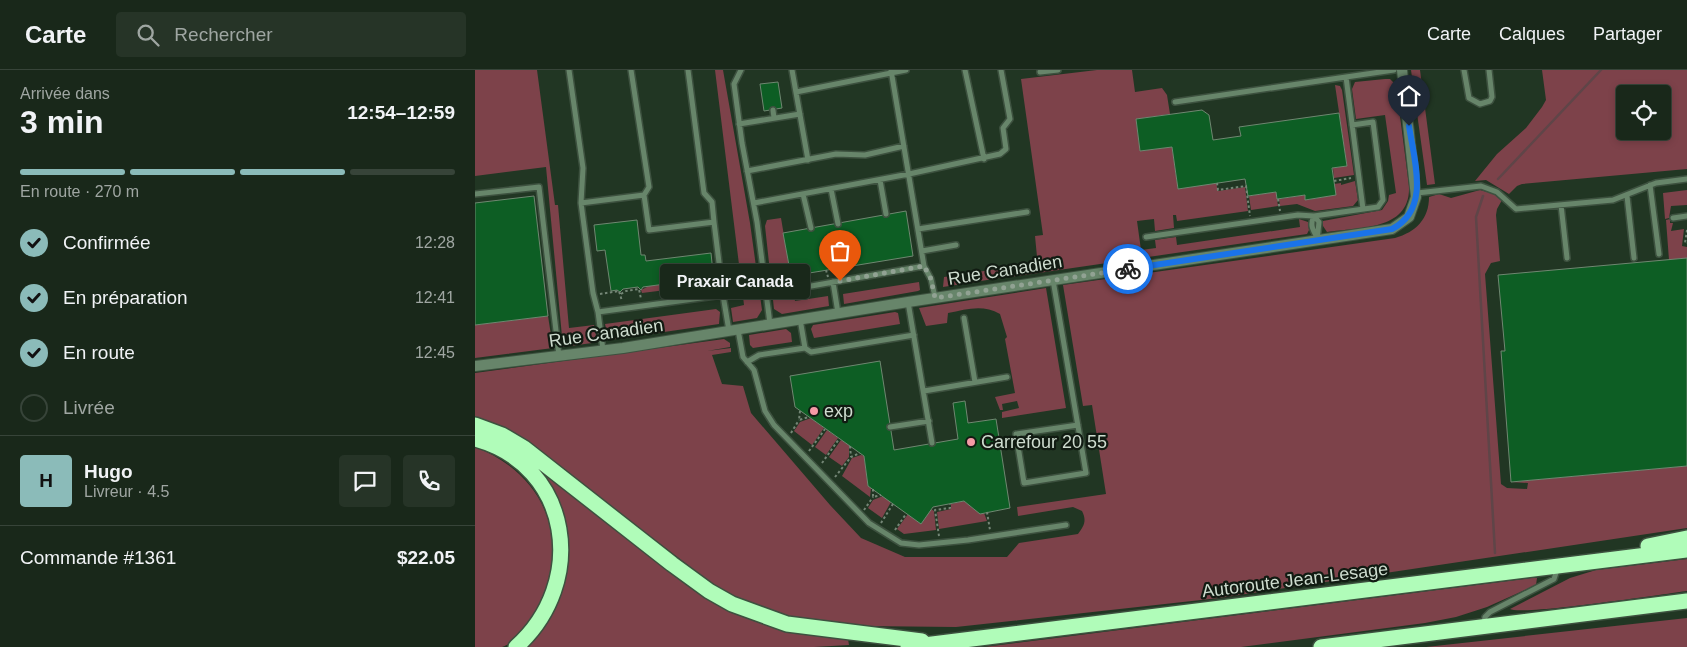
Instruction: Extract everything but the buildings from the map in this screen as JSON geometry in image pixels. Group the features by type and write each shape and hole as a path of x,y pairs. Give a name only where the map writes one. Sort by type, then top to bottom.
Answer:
{"highway":[{"path":"475,425 501,435 524,448 687,575 732,604 787,624 936,644"},
{"path":"475,439 505,452 528,471 550,502 560,529 562,558 553,596 540,621 516,647"},
{"path":"1558,566 1687,538"},
{"name":"Autoroute Jean-Lesage","path":"908,647 1687,550"},
{"path":"1321,647 1687,601"}],"street":[{"path":"1402,70 1417,193"},
{"name":"Rue Canadien","path":"475,366 603,350 1053,279 1392,229 1403,222 1414,209 1417,193"}],"lane":[{"path":"569,70 583,168 581,203 603,350"},
{"path":"631,70 649,187 644,195 649,230 715,222"},
{"path":"688,70 704,192 712,202 723,295 733,330 747,362 754,370 765,410 774,425 830,484 876,528 897,541 908,545 968,540 1066,526"},
{"path":"741,70 733,84 754,203 770,324"},
{"path":"792,70 807,160"},
{"path":"796,92 891,71 906,70"},
{"path":"965,70 984,159"},
{"path":"754,203 880,180 1000,154 1006,149 1003,128 1010,119 1001,70"},
{"path":"1041,72 1058,70"},
{"path":"1175,102 1394,70"},
{"path":"1464,70 1468,95 1480,104 1490,101 1492,97 1489,70"},
{"path":"891,71 921,251 924,266 931,279 935,298"},
{"path":"1346,77 1363,209"},
{"path":"773,110 775,118"},
{"path":"739,124 800,114"},
{"path":"1146,237 1298,215 1314,216 1378,207 1382,203 1373,122 1352,125"},
{"path":"747,171 836,154 865,155 904,146"},
{"path":"1417,193 1481,186 1497,192 1516,209 1613,200 1627,196 1650,185 1687,179"},
{"path":"880,180 887,214"},
{"path":"1650,185 1659,254"},
{"path":"475,194 539,187 559,356"},
{"path":"831,189 838,224"},
{"path":"803,194 811,228"},
{"path":"581,203 644,195"},
{"path":"1627,196 1634,258"},
{"path":"1561,205 1567,258"},
{"path":"918,229 1027,212"},
{"path":"1314,216 1319,219 1320,229 1317,239"},
{"path":"1673,218 1687,216"},
{"path":"921,251 956,245"},
{"path":"800,288 924,266"},
{"path":"1053,279 1078,425 1086,473 1024,483 1016,434 1078,425"},
{"path":"833,282 839,313"},
{"path":"598,312 723,295"},
{"path":"908,302 932,444"},
{"path":"964,318 975,382"},
{"path":"800,319 805,348"},
{"path":"747,362 759,355 805,348 811,352 915,335"},
{"path":"924,391 1007,376"},
{"path":"891,427 929,420"},
{"path":"1484,626 1483,620 1490,612 1554,579 1558,572 1558,566"}],"path":[{"path":"1334,180 1355,178"},
{"path":"1217,183 1218,190 1246,186 1250,210"},
{"path":"1278,199 1279,206"},
{"path":"1687,230 1685,243 1687,243"},
{"path":"609,293 619,291 621,295 626,291 639,289 640,294"},
{"path":"792,430 799,420 800,410"},
{"path":"799,420 809,417"},
{"path":"813,446 825,429"},
{"path":"828,456 839,439"},
{"path":"850,446 851,457"},
{"path":"830,484 851,457 860,454"},
{"path":"866,507 873,497 873,489"},
{"path":"873,497 881,495"},
{"path":"883,519 893,504"},
{"path":"935,510 950,508 950,504"},
{"path":"933,506 938,529"},
{"path":"987,512 989,521"},
{"path":"896,529 906,514"}],"shaded area":[{"path":"475,70 537,70 555,205 558,205 569,328 594,325 596,335 592,343 563,347 546,167 475,176"},
{"path":"715,70 723,70 750,223 762,310 757,318 733,322 731,308 744,305"},
{"path":"1097,70 1132,70 1135,92 1162,88 1167,95 1170,114 1136,119 1140,151 1172,147 1178,189 1216,183 1218,191 1245,187 1248,211 1177,221 1176,215 1173,215 1174,228 1155,231 1154,219 1137,221 1141,250 1156,248 1155,240 1176,237 1177,245 1300,227 1299,219 1308,222 1309,230 1307,234 1010,277 1038,267 1035,236 1043,235 1021,79"},
{"path":"1411,70 1420,70 1435,184 1427,185"},
{"path":"1542,70 1687,70 1687,169 1522,184 1509,194 1486,180 1475,181 1497,154 1526,128 1546,100"},
{"path":"1390,79 1396,85 1409,186 1407,201 1402,211 1392,219 1381,224 1327,232 1323,226 1323,221 1382,210 1388,201 1389,195 1396,193 1385,115 1356,119 1352,89 1355,82"},
{"path":"1335,85 1340,86 1342,90 1354,175 1334,178 1333,168 1347,166"},
{"path":"1355,181 1358,200 1353,206 1315,211 1297,204 1280,206 1279,199 1305,195 1306,200 1335,195 1334,184 1341,183 1341,185"},
{"path":"1480,190 1495,194 1502,200 1496,215 1500,261 1491,263 1485,274 1501,484 1507,488 1527,489 1528,483 1511,482 1687,466 1687,528 1219,598 956,627 862,626 794,619 766,611 735,598 710,582 522,438 502,427 475,418 475,373 724,339 730,343 730,347 707,351 731,348 731,352 712,355 722,384 743,386 751,413 861,538 905,557 1007,557 1019,543 1078,534 1084,523 1082,511 1073,507 1018,516 1017,507 1106,494 1092,405 1083,406 1063,285 1395,238 1409,232 1420,224 1427,212 1429,197 1439,194 1451,198"},
{"path":"1687,190 1687,205 1671,206 1669,218 1665,219 1663,193"},
{"path":"1276,192 1278,206 1251,210 1249,196"},
{"path":"781,218 795,301 828,296 829,306 782,314 774,309 765,226 767,220"},
{"path":"1670,219 1670,223 1673,223 1671,231 1684,229 1682,246 1687,247 1687,258 1669,260 1666,220"},
{"path":"1004,268 1006,277 943,287 944,277"},
{"path":"706,274 706,285 642,293 641,290 649,286 701,279 701,275"},
{"path":"919,282 920,290 918,291 844,304 843,294"},
{"path":"1046,288 1066,408 1002,418 1002,412 1019,408 1017,401 1002,404 1003,410 1000,410 995,397 1015,393 1005,339 1007,337 1000,314 981,308 968,309 948,313 947,323 926,326 919,308"},
{"path":"716,309 720,312 719,324 609,340 605,324"},
{"path":"898,313 900,324 814,338 811,329 813,325"},
{"path":"548,316 553,348 475,358 475,325"},
{"path":"786,329 791,333 792,342 753,348 750,345 749,335"},
{"path":"811,418 824,428 812,445 794,431 800,422"},
{"path":"827,430 838,438 826,455 815,447"},
{"path":"497,437 740,614 776,628 848,639 849,645 814,647 526,647 544,625 559,600 568,559 566,529 558,502 546,483"},
{"path":"841,440 849,445 849,457 842,466 829,457"},
{"path":"475,447 495,456 526,481 538,497 546,515 551,534 553,554 550,576 541,603 519,635 502,647 475,647"},
{"path":"864,456 868,486 871,488 870,497 842,476 852,458"},
{"path":"883,496 891,502 882,518 868,508 873,500"},
{"path":"964,501 980,513 984,513 987,521 939,529 937,512 951,509 951,504"},
{"path":"931,509 934,511 936,530 904,534 897,529 908,514 921,524"},
{"path":"1687,559 1687,591 1539,610 1510,609 1570,578 1596,570"},
{"path":"1537,578 1536,585 1487,607 1456,617 1425,623 1241,647 984,647"},
{"path":"1687,618 1687,647 1426,647"}],"waterway":[{"path":"1498,179 1601,70"},
{"path":"1483,196 1476,217 1495,553"}],"way so far":[{"path":"840,281 924,266 931,279 935,298 1128,269"}],"place":[{"name":"Praxair Canada","path":"840,281"},
{"name":"exp","path":"814,411"},
{"name":"Carrefour 20 55","path":"971,442"}],"route":[{"path":"1128,269 1379,233 1398,226 1409,217 1414,209 1416,197 1416,181 1409,126"}]}
